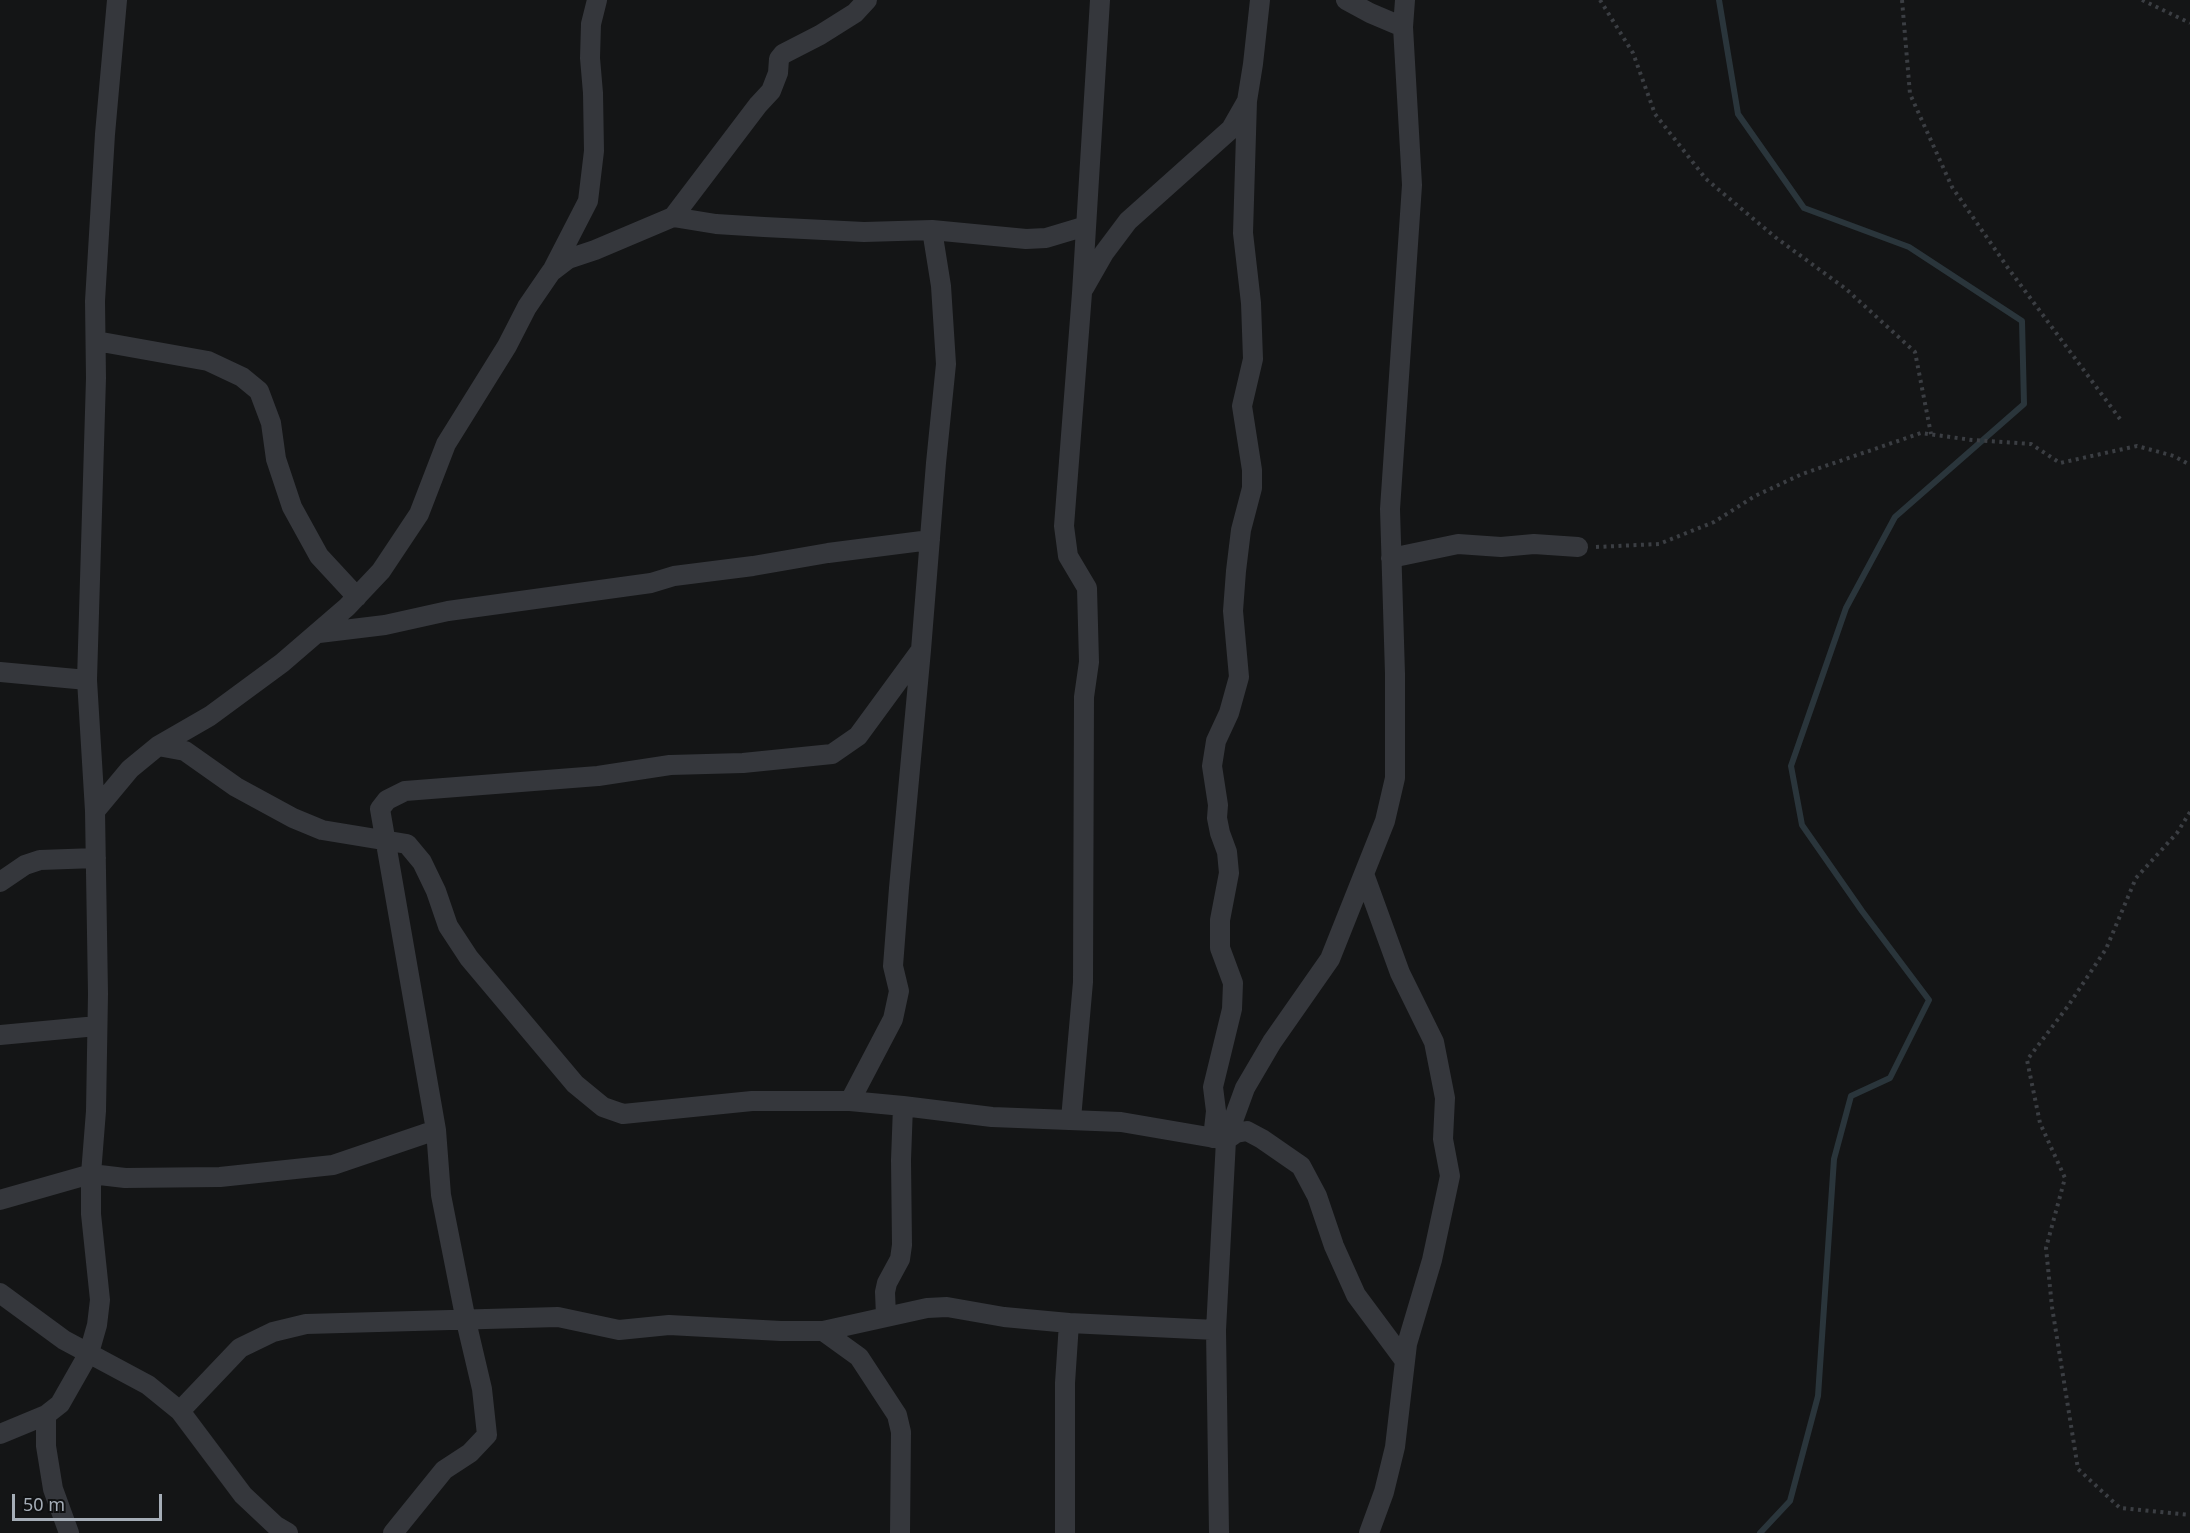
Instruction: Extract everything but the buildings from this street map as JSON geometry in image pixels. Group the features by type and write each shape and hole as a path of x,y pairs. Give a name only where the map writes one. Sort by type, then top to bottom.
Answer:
{"street":[{"path":"0,1434 46,1415 60,1404 89,1353 97,1325 100,1300 91,1214 91,1174 96,1111 96,858 87,680 96,378 95,301 117,0"},
{"path":"95,811 130,769 158,746 210,716 319,633 381,571 419,514 446,444 551,272 588,201 594,151 590,58 591,24 597,0"},
{"path":"551,272 568,259 596,250 673,217 771,91 778,73 779,59 783,54 855,13 867,0"},
{"path":"1071,1119 1083,982 1084,697 1089,662 1087,588 1068,556 1064,526 1082,293 1100,0"},
{"path":"1219,1533 1216,1330 1219,1139 1214,1087 1232,1009 1233,983 1220,948 1220,920 1229,873 1227,852 1218,825 1218,805 1212,766 1216,741 1229,712 1239,676 1233,611 1240,530 1252,488 1250,449 1242,406 1253,359 1251,303 1243,233 1247,101 1260,0"},
{"path":"1346,0 1403,27"},
{"path":"1219,1139 1272,1042 1330,959 1385,821 1395,777 1395,674 1390,509 1412,185 1403,27 1405,0"},
{"path":"1082,293 1104,253 1128,221 1231,129 1247,101"},
{"path":"673,217 716,224 764,227 864,232 932,230 1026,238 1046,238 1086,226"},
{"path":"850,1101 893,1018 899,991 893,966 946,364 941,286 932,230"},
{"path":"96,341 208,361 242,377 258,391 271,423 276,459 292,507 319,556 357,597"},
{"path":"319,633 385,625 448,611 651,583 674,576 930,540"},
{"path":"1391,558 1458,544 1501,547 1533,544 1578,547"},
{"path":"393,1533 444,1470 470,1453 487,1435 482,1389 441,1195 436,1130 380,809 387,800 405,791 598,776 670,765 753,762 832,754 858,735 921,650"},
{"path":"0,672 87,680"},
{"path":"158,746 185,751 236,787 292,818 322,830 407,844 422,862 436,891 448,926 469,958 575,1084 603,1107 623,1114 752,1101 850,1101 992,1117 1121,1122 1219,1139 1247,1131 1262,1138 1301,1166 1317,1196 1334,1246 1356,1295 1405,1361"},
{"path":"0,882 25,864 40,860 96,858"},
{"path":"1364,874 1400,973 1434,1042 1445,1098 1443,1139 1450,1176 1432,1260 1407,1344 1395,1448 1384,1492 1369,1533"},
{"path":"0,1035 97,1026"},
{"path":"886,1316 885,1292 900,1258 902,1245 903,1106"},
{"path":"0,1200 91,1174 125,1178 220,1177 333,1165 436,1130"},
{"path":"0,1293 64,1340 148,1384 180,1412 243,1495 276,1526 288,1533"},
{"path":"180,1412 240,1348 273,1332 306,1324 558,1317 619,1330 669,1325 823,1331 927,1308 947,1307 1004,1317 1069,1323 1216,1330"},
{"path":"1065,1533 1065,1383 1069,1323"},
{"path":"823,1331 859,1358 897,1415 902,1432 900,1533"},
{"path":"46,1415 46,1446 53,1489 69,1533"}],"path":[{"path":"1600,0 1633,53 1655,114 1707,179 1775,237 1846,289 1915,352 1931,434"},
{"path":"1902,0 1910,94 1952,187 2008,268 2120,418"},
{"path":"2142,0 2190,23"},
{"path":"1578,547 1659,544 1713,522 1755,496 1802,474 1921,433 1972,440 2031,444 2060,463 2137,446 2174,456 2190,465"},
{"path":"2190,812 2177,833 2136,878 2106,949 2068,1006 2027,1060 2040,1123 2065,1178 2046,1248 2052,1307 2078,1469 2120,1508 2190,1515"}],"waterway":[{"path":"1719,0 1738,114 1804,208 1909,247 2022,321 2024,404 1895,517 1846,608 1791,766 1802,825 1862,911 1929,1000 1890,1078 1851,1096 1834,1159 1818,1396 1790,1501 1760,1533"}]}
